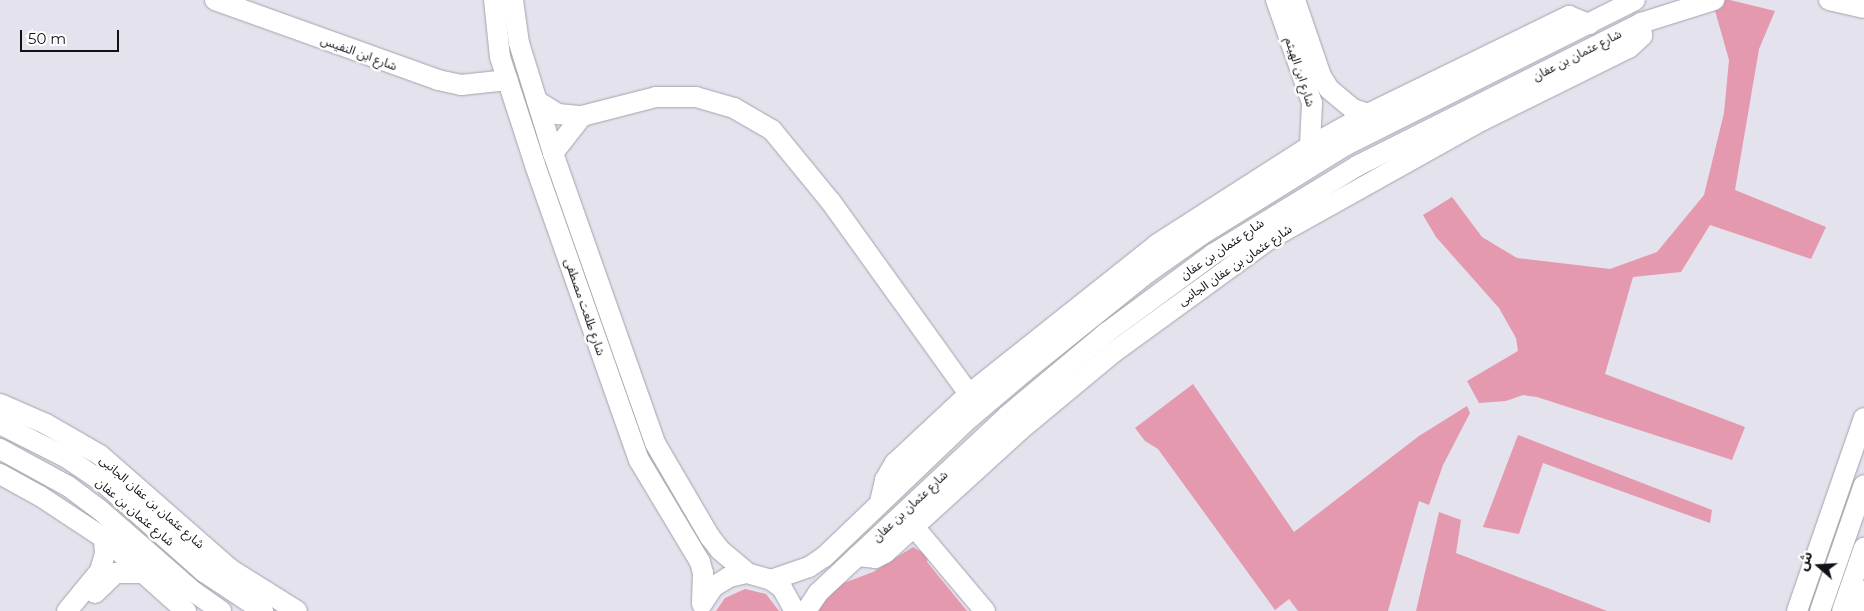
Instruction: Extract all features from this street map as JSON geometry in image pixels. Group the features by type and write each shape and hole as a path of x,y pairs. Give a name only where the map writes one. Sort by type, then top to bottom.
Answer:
{"street":[{"name":"شارع ابن النفيس","path":"215,0 438,80 469,85 508,80"},
{"name":"شارع طلعت مصطفى","path":"494,0 496,35 508,80 639,460 700,562 704,578 701,607"},
{"name":"شارع طلعت مصطفى","path":"513,0 519,43 553,153 660,456 720,550 747,573"},
{"name":"شارع ابن الهيثم","path":"1276,0 1312,103 1310,146"},
{"name":"شارع ابن الهيثم","path":"1295,0 1321,76 1329,90 1346,105 1368,114"},
{"name":"شارع عثمان بن عفان","path":"771,580 810,567 824,557 880,502 1016,378 1147,273 1256,199 1346,145 1635,0"},
{"name":"شارع عثمان بن عفان","path":"806,611 818,593 1007,416 1112,328 1251,229 1357,166 1641,23 1714,0"},
{"path":"1829,0 1864,8"},
{"path":"880,502 886,480 895,463 969,394 1156,245 1310,146 1368,114 1570,16 1589,24"},
{"name":"شارع عثمان بن عفان الجانبى","path":"857,556 880,556 915,528 1020,430 1121,347 1215,276 1268,240 1482,121 1629,48 1642,36 1641,23"},
{"path":"538,101 558,114 582,116 656,97 696,97 734,108 772,130 831,202 969,394"},
{"path":"553,153 582,116"},
{"path":"1346,145 1357,166"},
{"name":"شارع عثمان بن عفان الجانبى","path":"0,404 46,424 100,455 230,569 297,611"},
{"path":"1797,611 1864,418"},
{"name":"شارع عثمان بن عفان","path":"0,424 67,458 104,483 204,572 263,611"},
{"name":"شارع عثمان بن عفان","path":"0,449 68,486 100,510 194,592 221,611"},
{"path":"0,474 40,496 104,538 186,611"},
{"path":"1820,611 1864,485"},
{"path":"915,528 985,611"},
{"path":"67,611 100,571 105,554 104,538"},
{"path":"1842,611 1864,548"},
{"path":"82,611 108,578 125,571 143,573"},
{"path":"701,607 713,587 729,577 747,573 771,580 782,588 795,611"},
{"path":"1857,611 1864,591"}],"shaded area":[{"path":"1712,0 1730,0 1775,11 1759,49 1735,190 1826,227 1811,259 1710,225 1681,272 1633,277 1605,374 1745,427 1732,460 1537,397 1523,395 1506,401 1479,403 1467,381 1518,351 1516,338 1499,308 1436,237 1423,215 1452,197 1482,237 1517,258 1610,269 1657,252 1704,195 1724,113 1729,60"},
{"path":"1193,384 1294,532 1419,436 1467,406 1470,413 1443,465 1429,505 1419,501 1388,611 1298,611 1289,599 1275,610 1158,449 1145,441 1135,428"},
{"path":"1518,435 1712,510 1710,523 1543,463 1519,534 1483,527"},
{"path":"1439,512 1461,520 1456,553 1607,611 1416,611"},
{"path":"913,547 928,556 927,562 967,611 818,611 836,586 873,572"},
{"path":"745,589 766,594 779,611 716,611 725,598"}]}
